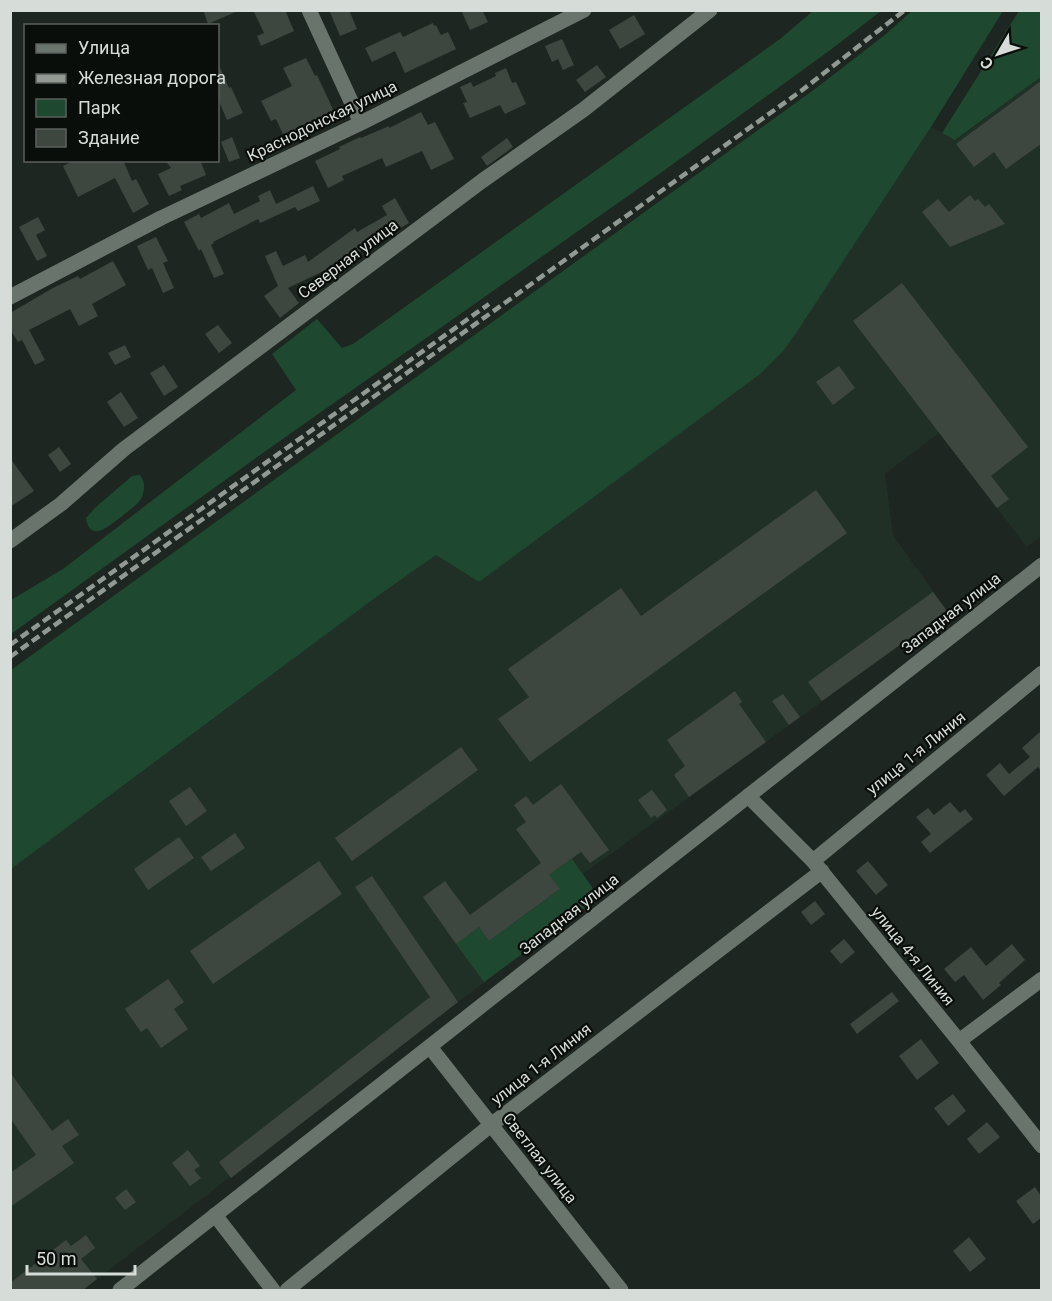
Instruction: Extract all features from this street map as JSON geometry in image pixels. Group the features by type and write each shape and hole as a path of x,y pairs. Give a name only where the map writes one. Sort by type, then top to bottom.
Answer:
{"street":[{"path":"309,10 361,123"},
{"name":"Краснодонская улица","path":"10,297 161,218 361,123 584,10"},
{"name":"Северная улица","path":"10,541 61,504 124,449 482,181 583,110 710,10"},
{"name":"Западная улица","path":"120,1290 1041,565"},
{"name":"улица 1-я Линия","path":"287,1290 817,866 1041,674"},
{"name":"улица 4-я Линия","path":"748,796 817,866 1041,1146"},
{"path":"959,1041 1041,979"},
{"name":"Светлая улица","path":"430,1047 621,1290"},
{"path":"215,1215 273,1290"}],"shaded area":[{"path":"1041,77 1041,536 1027,547 939,433 885,474 893,535 947,611 583,874 599,897 458,1002 83,1290 11,1290 11,869 436,555 479,582 784,350 931,127 956,140"}],"green space":[{"path":"913,10 1003,11 931,127 800,327 784,350 760,374 479,582 436,555 11,869 11,670 819,86"},
{"path":"813,11 881,11 662,172 260,455 11,634 11,600 63,569 296,390 272,354 317,319 342,348 353,344 780,39"},
{"path":"1019,11 1041,11 1041,77 955,140 942,133"},
{"path":"140,475 144,488 138,503 106,528 92,530 86,518 132,476"},
{"path":"572,859 599,897 484,982 456,944 479,927 489,941 559,890 549,875"}],"building":[{"path":"203,10 240,10 208,24"},
{"path":"253,10 285,10 294,31 261,46 257,36 264,33"},
{"path":"329,10 349,10 357,29 340,36"},
{"path":"461,10 482,10 488,22 470,30"},
{"path":"634,15 645,34 620,49 609,30"},
{"path":"433,23 441,35 448,32 456,49 405,73 395,51 372,62 365,48 400,32 403,37"},
{"path":"562,39 574,65 563,70 558,59 552,62 545,46"},
{"path":"306,58 315,76 317,75 337,118 286,141 276,119 271,121 261,101 292,86 283,68"},
{"path":"219,65 243,113 227,120 219,101"},
{"path":"597,65 606,77 585,92 576,80"},
{"path":"506,68 512,83 516,82 526,104 505,114 500,105 470,118 463,103 467,102 460,87 471,82 473,87 496,76 495,73"},
{"path":"1041,81 1041,144 1006,169 994,152 974,167 956,144"},
{"path":"421,112 428,125 435,122 454,159 431,170 422,151 386,167 382,158 342,176 344,180 328,188 315,161 360,137 389,126 389,128"},
{"path":"232,137 240,158 229,162 221,142"},
{"path":"507,138 513,147 487,166 481,157"},
{"path":"71,162 124,162 132,181 136,179 149,204 133,213 115,178 78,197 63,166"},
{"path":"166,162 201,162 206,175 180,186 182,190 169,196 158,174 171,168"},
{"path":"313,186 320,201 298,211 295,207 260,223 258,219 213,242 211,245 224,274 214,278 201,249 199,251 184,222 199,214 201,218 229,203 234,214 260,201 258,196 270,190 276,204"},
{"path":"970,195 975,201 978,199 985,207 989,204 1005,224 950,247 922,212 938,199 949,212"},
{"path":"395,198 409,223 354,255 358,260 343,271 339,265 288,288 299,303 280,318 264,296 278,286 265,256 276,251 283,266 305,255 308,262 355,228 357,232 387,215 382,206"},
{"path":"38,217 45,230 36,235 47,256 37,261 19,227"},
{"path":"156,237 168,261 163,263 174,288 163,293 152,268 148,270 137,246"},
{"path":"113,261 126,285 92,304 98,316 79,326 70,309 29,330 45,360 35,365 22,340 18,342 10,329 10,313 53,288 78,276 80,279"},
{"path":"902,283 1028,447 991,476 1009,499 997,508 853,321"},
{"path":"218,325 232,343 219,353 205,334"},
{"path":"125,345 131,357 115,365 108,353"},
{"path":"164,365 178,387 164,396 150,373"},
{"path":"839,366 855,388 833,405 816,382"},
{"path":"121,392 138,418 124,427 107,402"},
{"path":"59,447 71,464 60,472 48,455"},
{"path":"10,458 34,491 10,507"},
{"path":"816,490 847,533 530,762 498,719 529,697 508,669 621,588 641,616"},
{"path":"933,592 947,611 822,701 808,682"},
{"path":"735,691 742,702 739,704 766,742 689,797 674,775 685,766 667,740"},
{"path":"783,694 800,717 789,725 772,701"},
{"path":"1041,731 1041,771 1038,767 1004,796 986,775 1000,763 1009,774 1030,757 1022,748"},
{"path":"461,747 478,770 352,861 335,838"},
{"path":"561,784 609,850 590,863 581,852 549,875 560,889 489,941 479,927 456,944 423,897 445,881 470,915 541,863 516,829 526,822 514,805 526,796 533,805"},
{"path":"190,787 207,811 186,826 169,801"},
{"path":"652,790 667,810 657,818 655,815 651,818 638,800"},
{"path":"950,802 960,813 965,809 973,819 930,853 921,842 931,834 916,817 928,808 934,815"},
{"path":"235,833 245,848 211,871 201,857"},
{"path":"179,837 194,858 148,890 134,869"},
{"path":"319,861 342,894 213,984 190,951"},
{"path":"868,861 888,885 876,895 856,871"},
{"path":"372,876 458,1002 231,1178 219,1162 430,997 355,887"},
{"path":"815,901 825,914 811,925 801,912"},
{"path":"844,939 855,952 841,964 830,951"},
{"path":"1012,944 1025,960 983,1000 964,975 955,982 944,969 971,947 986,966"},
{"path":"168,979 184,1002 174,1009 188,1029 161,1048 147,1028 141,1032 125,1009"},
{"path":"892,992 899,1001 857,1034 850,1024"},
{"path":"921,1039 939,1063 917,1080 899,1056"},
{"path":"10,1072 52,1131 68,1119 79,1135 62,1146 74,1163 10,1207 10,1173 36,1155 10,1118"},
{"path":"953,1094 966,1111 948,1126 934,1108"},
{"path":"987,1122 1000,1137 979,1154 967,1139"},
{"path":"188,1150 200,1166 194,1170 201,1178 190,1186 172,1163"},
{"path":"1035,1187 1041,1196 1041,1218 1033,1224 1016,1201"},
{"path":"126,1189 136,1202 125,1210 115,1198"},
{"path":"86,1235 95,1248 81,1259 97,1279 83,1290 10,1290 10,1283 66,1240 71,1246"},
{"path":"969,1237 986,1259 970,1272 953,1251"}],"railway":[{"path":"10,657 801,91 905,10"},
{"path":"10,645 489,304"}]}
